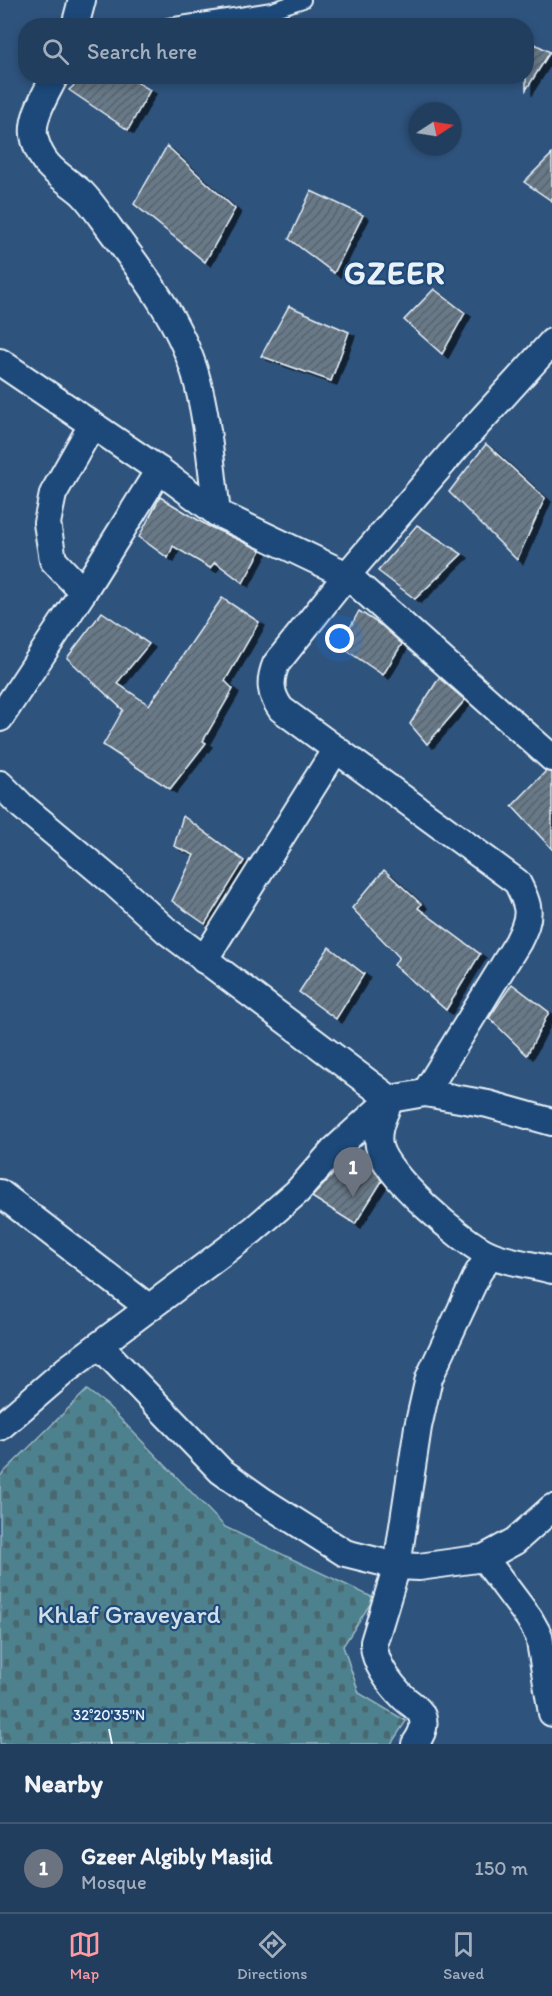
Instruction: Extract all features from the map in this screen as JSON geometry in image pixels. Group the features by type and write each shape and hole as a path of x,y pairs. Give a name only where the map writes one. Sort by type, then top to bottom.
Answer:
{"street":[{"path":"77,18 82,0"},
{"path":"51,84 38,109 34,137 40,154 50,170 83,195 111,229 169,314 194,371 203,406 217,513"},
{"path":"425,1093 518,942 526,925 528,903 517,882 281,709 274,700 271,687 276,664 347,574 455,449 552,342"},
{"path":"0,362 159,470 217,513 347,574 552,758"},
{"path":"83,592 53,560 47,523 53,494 92,425"},
{"path":"0,718 83,592 159,470"},
{"path":"204,960 336,749"},
{"path":"0,784 22,806 167,931 390,1099"},
{"path":"0,1426 66,1370 253,1230 297,1192 334,1150 390,1099 425,1093 488,1104 552,1122"},
{"path":"390,1099 377,1133 380,1148 387,1163 436,1218 467,1242 490,1255 552,1270"},
{"path":"0,1193 148,1307"},
{"path":"415,1744 424,1726 421,1714 401,1695 377,1661 374,1642 397,1566 418,1427 429,1378 478,1273 490,1255"},
{"path":"100,1346 221,1471 263,1501 345,1553 397,1566 418,1567 484,1558 515,1541 552,1508"},
{"path":"484,1558 529,1618 539,1636 552,1713"}],"lane":[{"path":"220,18 288,7 303,0"}],"green space":[{"name":"Khlaf Graveyard","path":"87,1390 107,1405 225,1527 374,1598 343,1646 359,1693 406,1721 391,1744 0,1744 0,1476"}],"building":[{"path":"534,43 550,52 534,77"},
{"path":"76,84 140,84 150,90 128,130 69,90"},
{"path":"167,146 235,209 205,262 134,204"},
{"path":"552,154 552,201 524,182"},
{"path":"311,191 363,215 334,273 289,239"},
{"path":"434,289 465,313 442,354 404,320"},
{"path":"289,306 349,332 331,381 261,356"},
{"path":"486,444 545,498 517,560 449,492"},
{"path":"160,497 208,526 261,550 243,583 215,562 210,568 173,546 168,558 139,537"},
{"path":"417,525 462,554 415,599 378,571"},
{"path":"222,598 259,622 225,681 233,689 203,741 206,743 170,789 103,745 123,710 67,658 102,612 149,644 117,683 149,705"},
{"path":"359,611 382,626 402,644 383,675 340,646"},
{"path":"439,678 465,700 427,744 410,724"},
{"path":"546,771 552,773 552,849 512,806"},
{"path":"183,816 244,861 205,924 172,901 194,855 174,846"},
{"path":"384,870 421,904 418,908 480,954 446,1010 394,965 399,957 352,908"},
{"path":"329,947 364,974 336,1019 299,992"},
{"path":"512,984 549,1012 527,1055 489,1018"},
{"path":"351,1155 374,1169 382,1181 355,1224 312,1197"}],"place":[{"name":"Gzeer Algibly Masjid","path":"353,1197"}],"district":[{"name":"GZEER","path":"395,273"}]}
